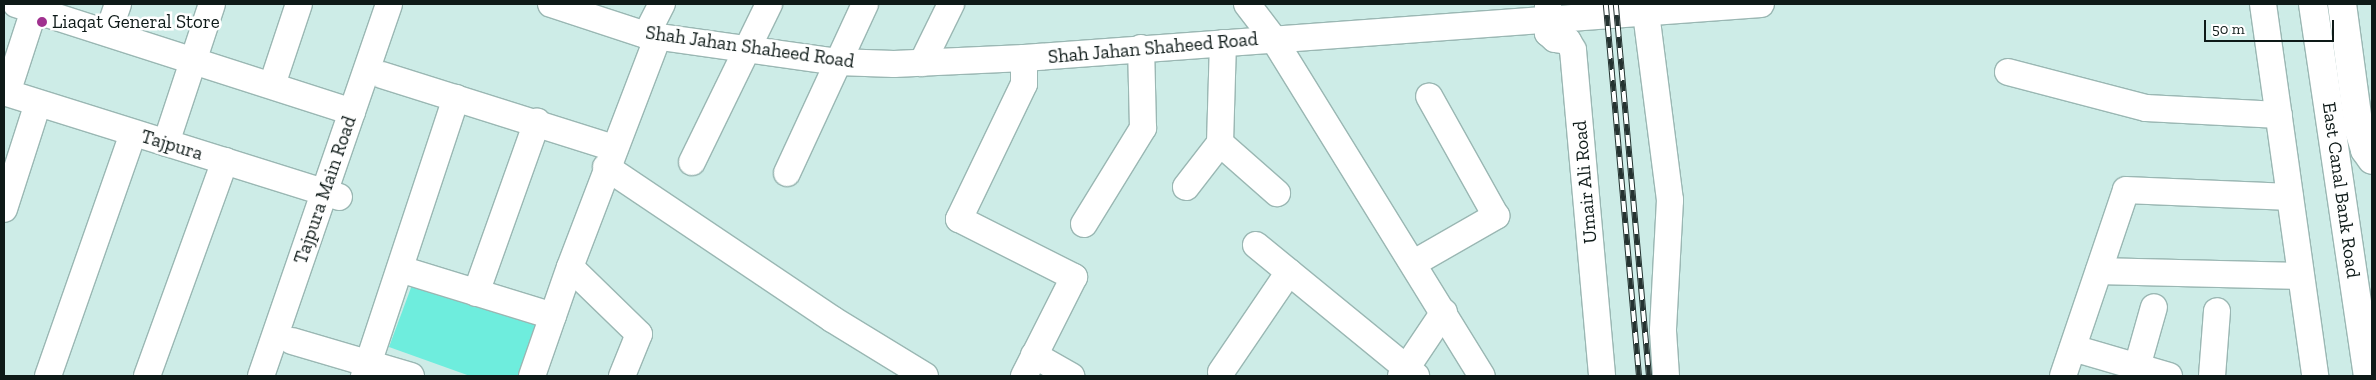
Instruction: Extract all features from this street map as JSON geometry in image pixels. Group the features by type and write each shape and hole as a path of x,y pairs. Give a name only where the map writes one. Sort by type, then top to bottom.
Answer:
{"highway":[{"name":"East Canal Bank Road","path":"2313,4 2368,376"},
{"path":"2342,4 2359,130 2369,155"}],"street":[{"path":"108,33 118,4"},
{"path":"166,143 212,4"},
{"path":"272,85 299,4"},
{"name":"Tajpura Main Road","path":"280,376 292,341 332,195 352,112 389,4"},
{"name":"Tajpura Main Road","path":"262,376 332,195 382,74 406,4"},
{"name":"Shah Jahan Shaheed Road","path":"551,4 652,35 837,62 922,63 1024,58 1223,43 1547,12 1646,13 1761,4"},
{"path":"532,376 662,4"},
{"path":"692,162 769,4"},
{"path":"787,173 865,4"},
{"path":"922,63 951,4"},
{"path":"2263,4 2299,276 2315,376"},
{"path":"5,92 26,6 352,112"},
{"path":"1257,8 1273,38 1414,263 1482,376"},
{"name":"Umair Ali Road","path":"1547,12 1551,36 1568,41 1573,50 1602,376"},
{"path":"1646,13 1670,200 1663,331 1666,376"},
{"path":"1186,187 1220,143 1223,43"},
{"path":"1084,224 1143,128 1141,48"},
{"path":"1024,58 1024,84 959,219 1074,277 1029,366 1071,376"},
{"path":"2008,72 2146,108 2278,114"},
{"path":"382,74 537,122 609,158 832,319 925,376"},
{"name":"Tajpura","path":"5,92 332,195"},
{"path":"1414,263 1496,216 1429,96"},
{"path":"366,370 456,98"},
{"path":"4,208 38,103"},
{"path":"476,293 537,122"},
{"path":"48,376 133,133"},
{"path":"1220,143 1278,193"},
{"path":"147,376 225,161"},
{"path":"2064,376 2126,190 2290,197"},
{"path":"1256,244 1407,374 1444,312"},
{"path":"570,267 639,334 622,376"},
{"path":"400,269 553,316"},
{"path":"2099,270 2299,276"},
{"path":"1221,372 1288,272"},
{"path":"2137,367 2154,307"},
{"path":"2212,376 2217,311"},
{"path":"292,341 366,370 411,376"},
{"path":"2073,348 2169,376"}],"green space":[{"path":"412,285 536,323 519,376 470,376 389,347"}],"railway":[{"path":"1606,4 1639,376"},
{"path":"1616,4 1649,376"}],"place":[{"name":"Liaqat General Store","path":"42,22"}]}
